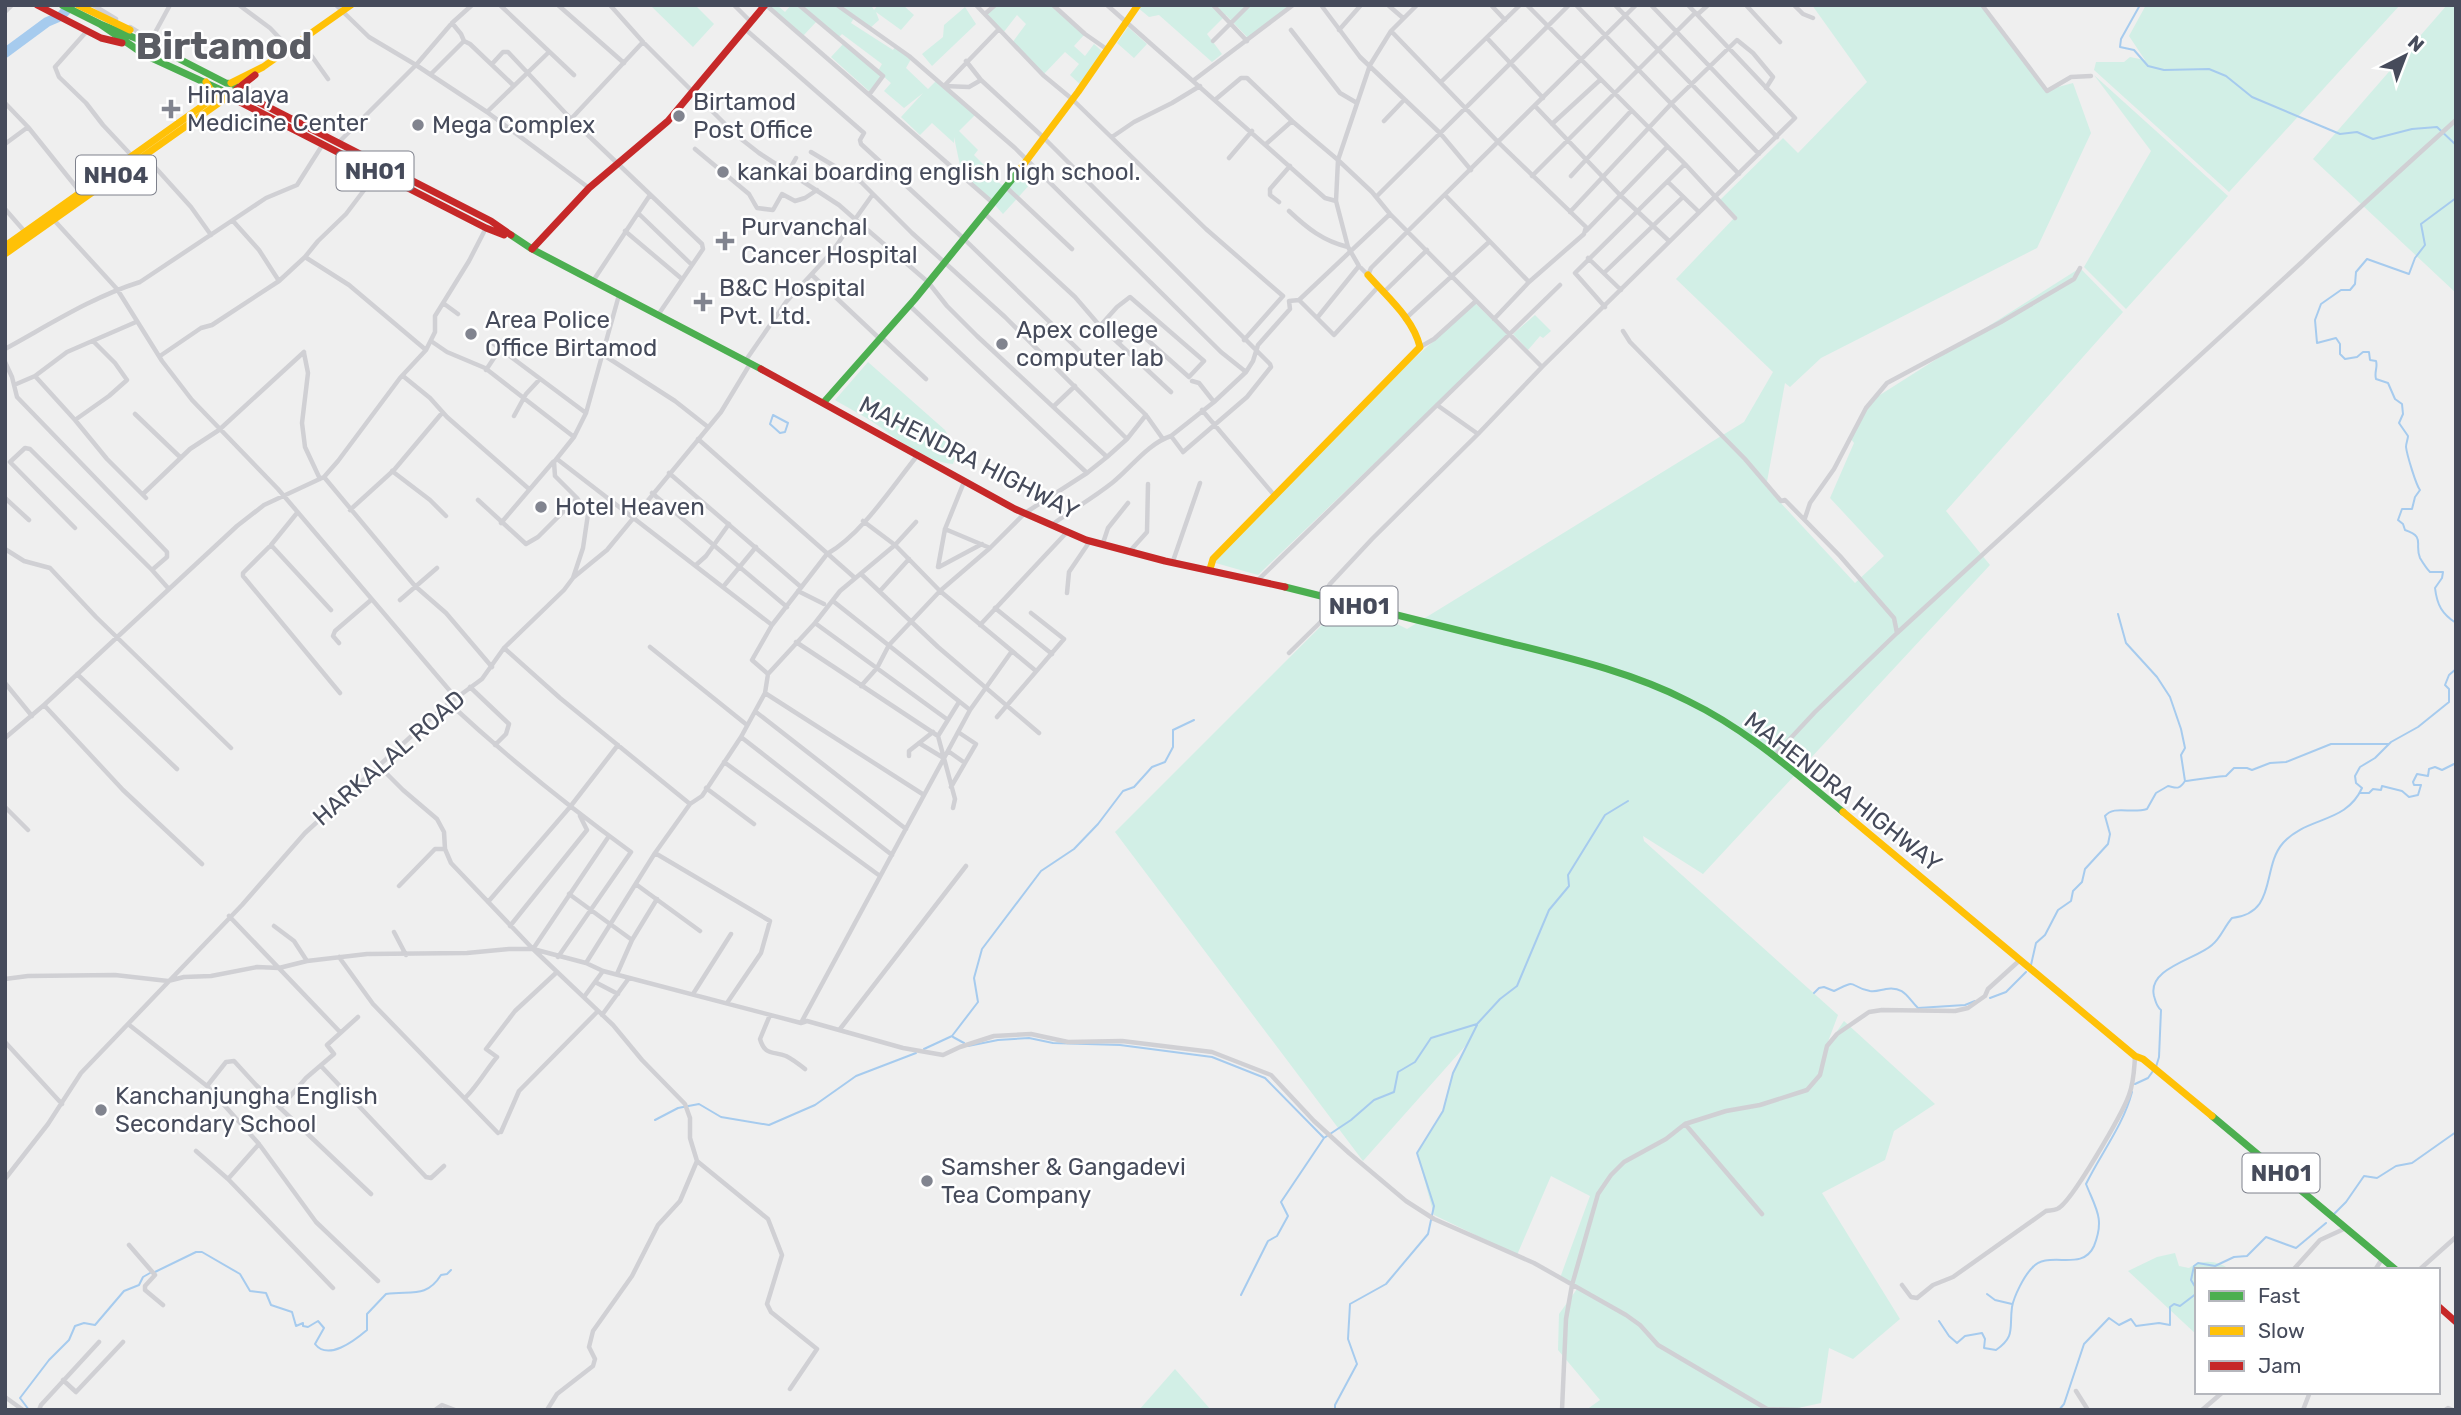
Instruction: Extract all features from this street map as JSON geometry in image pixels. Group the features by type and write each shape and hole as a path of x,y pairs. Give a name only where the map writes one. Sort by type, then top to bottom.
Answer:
{"main road":[{"path":"37,5 101,38 128,44"},
{"name":"MAHENDRA HIGHWAY","path":"62,5 76,8 128,44 206,82 253,99 336,146 491,221 532,249 824,402 964,481 1052,525 1090,541 1129,552 1259,580 1574,660 1634,677 1690,701 1774,756 2393,1268"},
{"path":"229,91 290,50 339,8 351,5"},
{"path":"532,249 589,188 668,121 765,5"},
{"path":"824,402 882,339 1006,187 1108,50 1138,5"},
{"path":"76,8 92,8 147,41"},
{"name":"MAHENDRA HIGHWAY","path":"100,24 147,41 229,91 325,140"},
{"path":"229,91 248,82 263,67"},
{"path":"206,82 212,100"},
{"path":"248,82 246,89 253,99"},
{"name":"NH04","path":"134,158 144,155 229,91"},
{"name":"NH04","path":"5,246 53,219 212,100 229,91"},
{"name":"MAHENDRA HIGHWAY","path":"336,146 377,172 486,228 519,240"},
{"name":"NH04","path":"5,254 27,234 83,196"},
{"path":"1210,569 1213,559 1420,347 1420,341 1405,319 1368,275"},
{"path":"2440,1308 2456,1322"}],"street":[{"path":"5,12 12,5"},
{"path":"147,41 170,5"},
{"path":"239,5 270,28 290,50"},
{"path":"336,146 472,5"},
{"path":"500,5 574,75"},
{"path":"558,5 624,63"},
{"path":"610,5 736,135 817,190 928,282 970,329 1107,457"},
{"path":"616,11 623,5"},
{"path":"734,5 750,21"},
{"path":"765,5 993,203"},
{"path":"799,5 883,76 869,95"},
{"path":"838,5 909,56 1027,159 1221,352 1246,372"},
{"path":"976,5 1043,75 1072,99 1206,229 1283,297 1244,340"},
{"path":"985,14 995,5"},
{"path":"1053,5 1085,34 1108,50"},
{"path":"1107,5 1325,198 1336,201"},
{"path":"1213,5 1247,41"},
{"path":"1213,41 1249,5"},
{"path":"1194,80 1293,5"},
{"path":"1321,5 1360,57 1440,134 1471,170"},
{"path":"1339,30 1361,5"},
{"path":"1388,5 1403,18"},
{"path":"1417,5 1391,32 1370,65 1338,160 1336,201 1349,249 1368,275 1371,268 1636,5"},
{"path":"1491,5 1505,20"},
{"path":"1441,82 1520,5"},
{"path":"1527,5 1735,218"},
{"path":"1376,197 1569,5"},
{"path":"1576,5 1739,174"},
{"path":"1615,5 1759,154"},
{"path":"1651,5 1777,137"},
{"path":"1322,597 1330,584 1372,538 1795,118 1688,5"},
{"path":"1532,176 1677,30 1708,5"},
{"path":"1746,5 1780,42"},
{"path":"1794,5 1812,18"},
{"path":"1982,5 2047,91 2071,77 2091,76"},
{"path":"339,8 369,37 487,112 589,188"},
{"path":"452,23 464,41 513,85"},
{"path":"744,28 864,133 861,144 963,238 1146,415 1163,439"},
{"path":"944,86 999,29"},
{"path":"85,30 55,67 59,78 86,103 134,158"},
{"path":"1292,30 1340,93 1357,103"},
{"path":"1391,32 1586,231"},
{"path":"1487,38 1543,97"},
{"path":"1570,212 1672,103 1737,40 1756,56 1773,77 1766,88"},
{"path":"301,41 328,79"},
{"path":"431,74 464,41"},
{"path":"571,120 643,42"},
{"path":"492,65 505,50 571,120 702,244 703,249 658,315"},
{"path":"487,112 549,52"},
{"path":"966,61 981,80 1043,138 1270,367 1247,397 1183,452 1171,436"},
{"path":"1216,99 1241,78 1247,78 1376,197 1509,337 1542,367"},
{"path":"944,86 969,87 981,80"},
{"path":"1552,124 1600,80"},
{"path":"1112,137 1200,86"},
{"path":"1384,121 1404,100"},
{"path":"5,103 28,127 83,196"},
{"path":"1535,106 1669,242"},
{"path":"1570,176 1631,111"},
{"path":"1774,756 1815,712 1897,633 2456,120"},
{"path":"1266,144 1292,121"},
{"path":"5,144 28,127"},
{"path":"1229,158 1252,131"},
{"path":"5,349 117,289 140,282 266,198 297,184 325,140"},
{"path":"1494,319 1529,282 1586,231 1667,147"},
{"path":"695,149 749,194 757,208 773,210 782,194 795,201 817,190"},
{"path":"811,152 861,183 1031,342 1127,439"},
{"path":"144,155 191,207 211,234"},
{"path":"788,172 796,158"},
{"path":"1605,307 1575,273 1685,164"},
{"path":"1279,202 1270,195 1270,189 1290,166"},
{"path":"160,356 279,281 346,214 377,172"},
{"path":"1668,182 1699,212"},
{"path":"1006,187 1072,249"},
{"path":"573,578 607,550 708,428 732,396 748,363 786,302 812,275 873,194"},
{"path":"593,281 650,195"},
{"path":"1445,195 1529,282"},
{"path":"1605,272 1684,197"},
{"path":"5,209 27,234"},
{"path":"1289,211 1321,238 1349,249"},
{"path":"984,213 1075,297 1100,326 1171,392"},
{"path":"638,214 692,265"},
{"path":"1052,525 1110,485 1163,439 1171,436 1214,402 1246,372 1258,345 1290,309 1289,301 1299,300 1349,249 1390,214"},
{"path":"53,219 117,289 136,322 192,400 283,495 456,698"},
{"path":"233,221 259,250 279,281"},
{"path":"5,738 237,526 264,505 322,478 426,350 435,331 435,316 486,228"},
{"path":"625,231 682,279"},
{"path":"1405,319 1489,242"},
{"path":"1299,300 1334,335 1381,289 1427,250"},
{"path":"305,257 358,292 426,350"},
{"path":"1588,258 1621,290"},
{"path":"1317,318 1359,266"},
{"path":"1805,518 1810,503 1834,469 1866,408 1887,383 2074,279 2080,268"},
{"path":"812,275 926,379"},
{"path":"1259,580 1560,285"},
{"path":"501,523 574,437 586,413 620,295"},
{"path":"1100,326 1130,297 1205,361 1189,377 1136,329 1131,329 1118,343"},
{"path":"1420,347 1434,339 1476,301"},
{"path":"443,303 458,314"},
{"path":"909,304 1087,474"},
{"path":"14,385 35,376 60,356 136,322"},
{"path":"1031,342 1051,323"},
{"path":"1623,331 1630,342 1745,460 1781,501 1785,500 1805,518 1894,618 1897,633"},
{"path":"75,420 127,380 115,363 93,341"},
{"path":"431,341 447,352 486,370 574,437"},
{"path":"491,342 586,413"},
{"path":"486,370 500,349"},
{"path":"35,376 107,459 144,496 181,458 219,430 304,352 309,373 302,423 305,447 322,478 381,543 415,586 446,613 492,667"},
{"path":"603,354 675,401 708,428"},
{"path":"5,362 17,397 169,555 152,570"},
{"path":"403,376 529,489"},
{"path":"514,416 540,380"},
{"path":"1192,381 1199,383 1214,402"},
{"path":"1054,406 1074,386"},
{"path":"1437,405 1478,434"},
{"path":"1202,410 1274,495"},
{"path":"351,510 392,471 442,413"},
{"path":"135,414 181,458"},
{"path":"861,686 877,668 889,645 940,591 990,548 1025,513 1087,474 1107,457 1127,439 1146,415"},
{"path":"698,439 855,578"},
{"path":"10,462 25,448 30,449 169,588"},
{"path":"768,674 752,660 772,625 827,554 839,547 863,521 917,456"},
{"path":"5,458 75,528"},
{"path":"555,460 634,516 772,625"},
{"name":"HARKALAL ROAD","path":"5,1180 62,1104 81,1073 305,833 449,703 482,679 504,648 564,590 573,578 588,524 585,507 555,476 555,460"},
{"path":"392,471 446,516"},
{"path":"669,473 756,547 800,589 824,604"},
{"path":"964,481 945,529 938,567 982,544"},
{"path":"1172,563 1200,483"},
{"path":"1129,552 1147,531 1148,484"},
{"path":"652,493 787,607"},
{"path":"5,498 29,520"},
{"path":"478,500 526,544 538,537 577,498"},
{"path":"1102,544 1108,528 1128,503"},
{"path":"298,513 243,576 340,693"},
{"path":"863,521 895,545 940,591 1036,671"},
{"path":"586,963 655,853 690,804 702,796 741,737 765,693 768,674 840,591 895,545 916,522"},
{"path":"696,565 729,524"},
{"path":"945,529 990,548"},
{"path":"980,625 1068,531"},
{"path":"1067,593 1069,572 1090,541"},
{"path":"271,545 331,610"},
{"path":"723,587 756,547"},
{"path":"5,549 24,561 50,568 115,636 231,748"},
{"path":"880,592 909,559"},
{"path":"400,600 437,568"},
{"path":"861,574 938,647 1039,733"},
{"path":"339,643 334,637 335,631 371,600"},
{"path":"833,601 970,710"},
{"path":"1289,653 1341,602"},
{"path":"995,608 1052,654"},
{"path":"997,717 1064,639 1031,613"},
{"path":"814,623 948,720"},
{"path":"796,642 935,734 955,799 953,808"},
{"path":"650,647 747,724"},
{"path":"504,648 690,804"},
{"path":"801,1023 970,710 1012,651"},
{"path":"77,674 177,769"},
{"path":"5,683 32,716"},
{"path":"470,687 509,724 506,734 495,745"},
{"path":"765,693 924,795"},
{"path":"909,756 909,751 935,734 948,720 959,702"},
{"path":"449,703 570,807 631,852 558,957"},
{"path":"44,705 123,790 202,864"},
{"path":"756,712 906,829"},
{"path":"951,787 976,744 958,732"},
{"path":"741,737 892,855"},
{"path":"919,743 944,758"},
{"path":"488,902 570,807 618,745"},
{"path":"948,751 965,763"},
{"path":"724,762 880,876"},
{"path":"378,765 437,819 444,832 445,849 451,863 510,926 600,1013 685,1104 690,1118 690,1138 698,1161 768,1219 782,1255 767,1304 771,1312 817,1349 790,1389"},
{"path":"706,788 754,824"},
{"path":"5,807 28,830"},
{"path":"510,926 587,830 580,815"},
{"path":"533,949 609,836"},
{"path":"399,887 435,849 445,849"},
{"path":"655,853 769,921 761,953 727,1003"},
{"path":"840,1029 966,866"},
{"path":"637,885 700,931"},
{"path":"569,894 632,940"},
{"path":"617,974 632,940 657,899"},
{"path":"229,916 340,1032"},
{"path":"274,926 294,942 307,961"},
{"path":"394,932 406,955"},
{"path":"693,994 731,934"},
{"path":"5,979 106,975 168,981 367,954 406,955 533,949 586,963 603,971 801,1023 807,1021 903,1048 943,1055 994,1036 1031,1034 1068,1042 1122,1041 1212,1052 1271,1075 1314,1121 1406,1201 1434,1219 1572,1284 1626,1315 1640,1325 1658,1345 1767,1409 1800,1410"},
{"path":"339,957 373,1004 499,1133 519,1091 600,1013 629,978"},
{"path":"1562,1410 1566,1319 1572,1284 1598,1195 1611,1175 1624,1162 1666,1139 1685,1124 1807,1090 1820,1075 1827,1046 1837,1034 1869,1012 1955,1011 1968,1008 1985,996 1988,989 2020,960"},
{"path":"584,997 603,971"},
{"path":"466,1097 477,1087 496,1056 485,1049 515,1011 557,972"},
{"path":"595,982 618,994"},
{"path":"771,1014 760,1039 763,1048 769,1054 787,1056 805,1069"},
{"path":"280,1108 334,1054 327,1045 358,1017"},
{"path":"128,1024 207,1086 259,1144 316,1222 378,1280"},
{"path":"5,1042 62,1104"},
{"path":"1902,1285 1911,1297 1917,1298 1933,1285 1953,1277 2046,1211 2060,1207 2087,1174 2117,1120 2129,1096 2139,1057"},
{"path":"207,1086 226,1062 234,1061 371,1194"},
{"path":"321,1066 426,1177 431,1178 444,1166"},
{"path":"1685,1124 1762,1214"},
{"path":"228,1179 259,1144"},
{"path":"196,1151 228,1179 333,1288"},
{"path":"547,1410 558,1394 588,1373 593,1366 595,1359 589,1347 593,1332 632,1276 658,1225 680,1201 698,1161"},
{"path":"2295,1268 2320,1240 2346,1228"},
{"path":"2421,1268 2456,1237"},
{"path":"129,1245 155,1275 145,1286 145,1290 163,1305"},
{"path":"2376,1268 2382,1259"},
{"path":"39,1410 99,1342"},
{"path":"64,1380 76,1392 123,1342"},
{"path":"2076,1391 2088,1410"},
{"path":"2202,1410 2221,1394"},
{"path":"5,1397 23,1410"},
{"path":"435,1410 442,1405 455,1410"},
{"path":"2445,1410 2453,1410"}],"green space":[{"path":"695,5 714,24 693,47 651,6"},
{"path":"771,5 777,5 785,12 791,5 871,5 874,10 878,5 903,5 914,15 901,30 876,12 879,20 869,29 854,18 851,23 911,59 906,68 928,89 937,80 976,114 959,131 978,150 974,155 984,165 982,171 1005,187 1019,169 1032,182 1003,214 962,175 954,137 954,143 932,123 920,135 901,117 923,93 904,108 884,91 891,83 883,76 870,92 831,57 844,43 878,71 882,64 842,34 838,38 817,21 803,36 769,8"},
{"path":"995,5 1051,5 1084,35 1074,46 1085,56 1094,44 1105,54 1082,86 1070,75 1079,64 1065,52 1043,75 1012,43 1026,24 1017,15 1003,33 986,13"},
{"path":"1138,5 1290,5 1248,38 1226,15 1207,34 1222,54 1212,62 1159,15 1149,17"},
{"path":"1812,5 1982,5 2047,90 2073,83 2091,133 2037,248 1821,358 1790,387 1785,383 1766,487 1855,583 1884,556 1830,498 1854,443 1851,439 1872,400 2080,268 2123,312 1946,511 1990,565 1703,874 1643,836 1644,841 1838,1015 1826,1047 1844,1021 1935,1104 1894,1131 1885,1160 1822,1193 1900,1319 1853,1359 1829,1348 1821,1403 1798,1408 1800,1410 1586,1410 1600,1400 1558,1350 1559,1314 1577,1289 1560,1278 1590,1196 1551,1176 1517,1255 1434,1215 1417,1153 1443,1111 1453,1073 1468,1043 1363,1161 1115,832 1338,609 1387,619 1407,629 1744,422 1773,372 1676,279 1736,216 1720,200 1783,138 1798,153 1867,82"},
{"path":"2146,5 2400,5 2229,192 2094,70 2096,62 2124,62 2130,57 2145,60 2129,36"},
{"path":"2447,5 2456,5 2456,293 2313,159"},
{"path":"965,7 976,24 932,66 922,54 943,37 944,25"},
{"path":"1128,27 1147,44 1134,58 1117,43"},
{"path":"2094,75 2228,196 2126,309 2084,267 2151,151"},
{"path":"1473,301 1508,335 1258,575 1212,562 1411,361 1443,333"},
{"path":"1535,315 1551,331 1543,338 1540,336 1528,350 1513,334"},
{"path":"868,362 945,430 957,452 953,464 934,460 916,451 835,400"},
{"path":"2175,1253 2179,1266 2189,1268 2210,1262 2227,1268 2195,1268 2195,1333 2128,1271 2157,1257"},
{"path":"1175,1369 1211,1410 1139,1410"}],"waterway":[{"path":"5,53 47,22 61,16 71,5"},
{"path":"2140,5 2121,39 2120,47 2134,50 2148,66 2164,70 2209,69 2226,76 2252,97 2340,134 2357,132 2373,139 2412,129 2437,127 2456,145"},
{"path":"2456,198 2421,224 2425,245 2415,258 2409,274 2367,259 2356,272 2355,284 2350,290 2341,290 2321,304 2315,320 2317,343 2336,338 2340,344 2340,354 2345,359 2369,352 2370,360 2376,361 2376,379 2388,383 2395,399 2402,404 2403,414 2399,423 2408,436 2407,451 2420,490 2412,509 2402,509 2398,520 2405,530 2417,538 2418,553 2430,572 2443,572 2435,588 2437,599 2447,616 2456,623"},
{"path":"773,415 788,423 785,432 780,433 770,424 773,415"},
{"path":"2031,965 2036,943 2045,935 2058,910 2071,901 2073,891 2082,882 2085,869 2108,844 2110,834 2105,816 2118,810 2147,809 2156,793 2168,786 2179,787 2185,781 2181,755 2185,748 2170,697 2157,677 2126,643 2118,614"},
{"path":"2156,1067 2159,1057 2161,1010 2154,996 2154,986 2158,978 2165,971 2212,945 2232,918 2256,908 2263,899 2276,853 2283,843 2303,828 2336,814 2355,800 2362,788 2356,783 2355,776 2360,767 2449,702 2449,689 2445,685 2449,675 2456,669"},
{"path":"924,1049 952,1036 978,1002 974,978 982,949 1041,871 1074,849 1098,824 1123,791 1134,787 1152,767 1165,762 1173,747 1173,730 1194,720"},
{"path":"2186,781 2226,776 2234,768 2252,770 2270,763 2286,762 2331,744 2388,744"},
{"path":"2360,793 2369,793 2373,789 2381,790 2382,786 2402,791 2409,797 2418,795 2421,785 2414,785 2413,782 2417,774 2428,776 2429,769 2435,767 2442,770 2456,763"},
{"path":"1241,1295 1268,1241 1277,1236 1288,1216 1281,1202 1324,1138 1374,1100 1394,1092 1398,1072 1415,1062 1431,1038 1477,1024 1500,999 1517,986 1549,910 1569,886 1568,875 1605,815 1628,801"},
{"path":"1990,998 2006,992 2026,972"},
{"path":"1814,993 1819,988 1834,991 1853,984 1870,991 1898,989 1918,1008 1965,1005 1975,1001"},
{"path":"1335,1410 1335,1405 1357,1364 1348,1339 1350,1304 1386,1284 1428,1234 1434,1206 1417,1153 1443,1111 1453,1073 1477,1025"},
{"path":"953,1037 964,1043"},
{"path":"968,1046 1029,1038 1053,1043 1120,1045 1212,1057 1265,1078 1323,1137"},
{"path":"655,1120 678,1108 699,1104 721,1117 769,1125 815,1105 856,1076 916,1053"},
{"path":"2135,1084 2148,1078 2153,1071"},
{"path":"1939,1321 1957,1343 1965,1336 1982,1333 1985,1339 1984,1348 1996,1350 2009,1336 2013,1302 2032,1268 2047,1260 2073,1260 2089,1254 2097,1237 2099,1221 2086,1184 2117,1128 2132,1092"},
{"path":"2334,1214 2364,1176 2377,1178 2396,1166 2412,1163 2456,1132"},
{"path":"2195,1287 2191,1280 2194,1266 2198,1263 2215,1266 2234,1257 2247,1256 2266,1237 2296,1248 2326,1223"},
{"path":"155,1272 196,1252 202,1252 240,1274 250,1291 266,1293 271,1305 292,1312 296,1326 303,1323 303,1326 308,1327 318,1321 324,1328 315,1344 327,1351 341,1348 367,1330 367,1314 386,1294 423,1291 451,1270"},
{"path":"29,1410 20,1398 49,1360 69,1340 75,1326 84,1323 95,1325 124,1291 139,1285 143,1277 150,1273"},
{"path":"1987,1294 1995,1300 2012,1304"},
{"path":"2059,1410 2064,1404 2084,1344 2109,1318 2119,1325 2131,1319 2136,1326 2159,1323 2170,1325 2170,1307 2174,1304 2180,1306 2195,1295"}],"traffic: fast":[{"path":"62,5 150,44 226,83 234,84 237,89 232,98 226,98 221,90 145,55 100,24"},
{"path":"824,402 915,299 1018,172"},
{"path":"511,235 532,249 761,369"},
{"path":"1285,587 1573,659 1666,690 1730,725 1769,752 1843,812"},
{"path":"2212,1116 2394,1268"}],"traffic: slow":[{"path":"78,5 130,30"},
{"path":"231,83 263,67 351,5"},
{"path":"1018,172 1138,5"},
{"path":"206,82 211,90 212,100"},
{"path":"5,246 222,92"},
{"path":"5,254 226,98"},
{"path":"1210,569 1213,559 1420,347 1417,336 1405,317 1368,275"},
{"path":"1843,812 2135,1056 2143,1059 2212,1116"}],"traffic: jam":[{"path":"37,5 101,38 122,43"},
{"path":"532,249 589,188 668,121 765,5"},
{"path":"237,89 255,75"},
{"path":"237,91 491,221 511,235"},
{"path":"232,98 504,235"},
{"path":"761,369 1015,509 1086,540 1165,561 1285,587"},
{"path":"2440,1308 2456,1322"}],"place":[{"name":"Himalaya Medicine Center","path":"171,109"},
{"name":"Birtamod Post Office","path":"679,116"},
{"name":"Mega Complex","path":"418,125"},
{"name":"kankai boarding english high school.","path":"723,172"},
{"name":"Purvanchal Cancer Hospital","path":"725,241"},
{"name":"B&C Hospital Pvt. Ltd.","path":"703,302"},
{"name":"Area Police Office Birtamod","path":"471,334"},
{"name":"Apex college computer lab","path":"1002,344"},
{"name":"Hotel Heaven","path":"541,507"},
{"name":"Kanchanjungha English Secondary School","path":"101,1110"},
{"name":"Samsher & Gangadevi Tea Company","path":"927,1181"}],"district":[{"name":"Birtamod","path":"224,46"}]}
